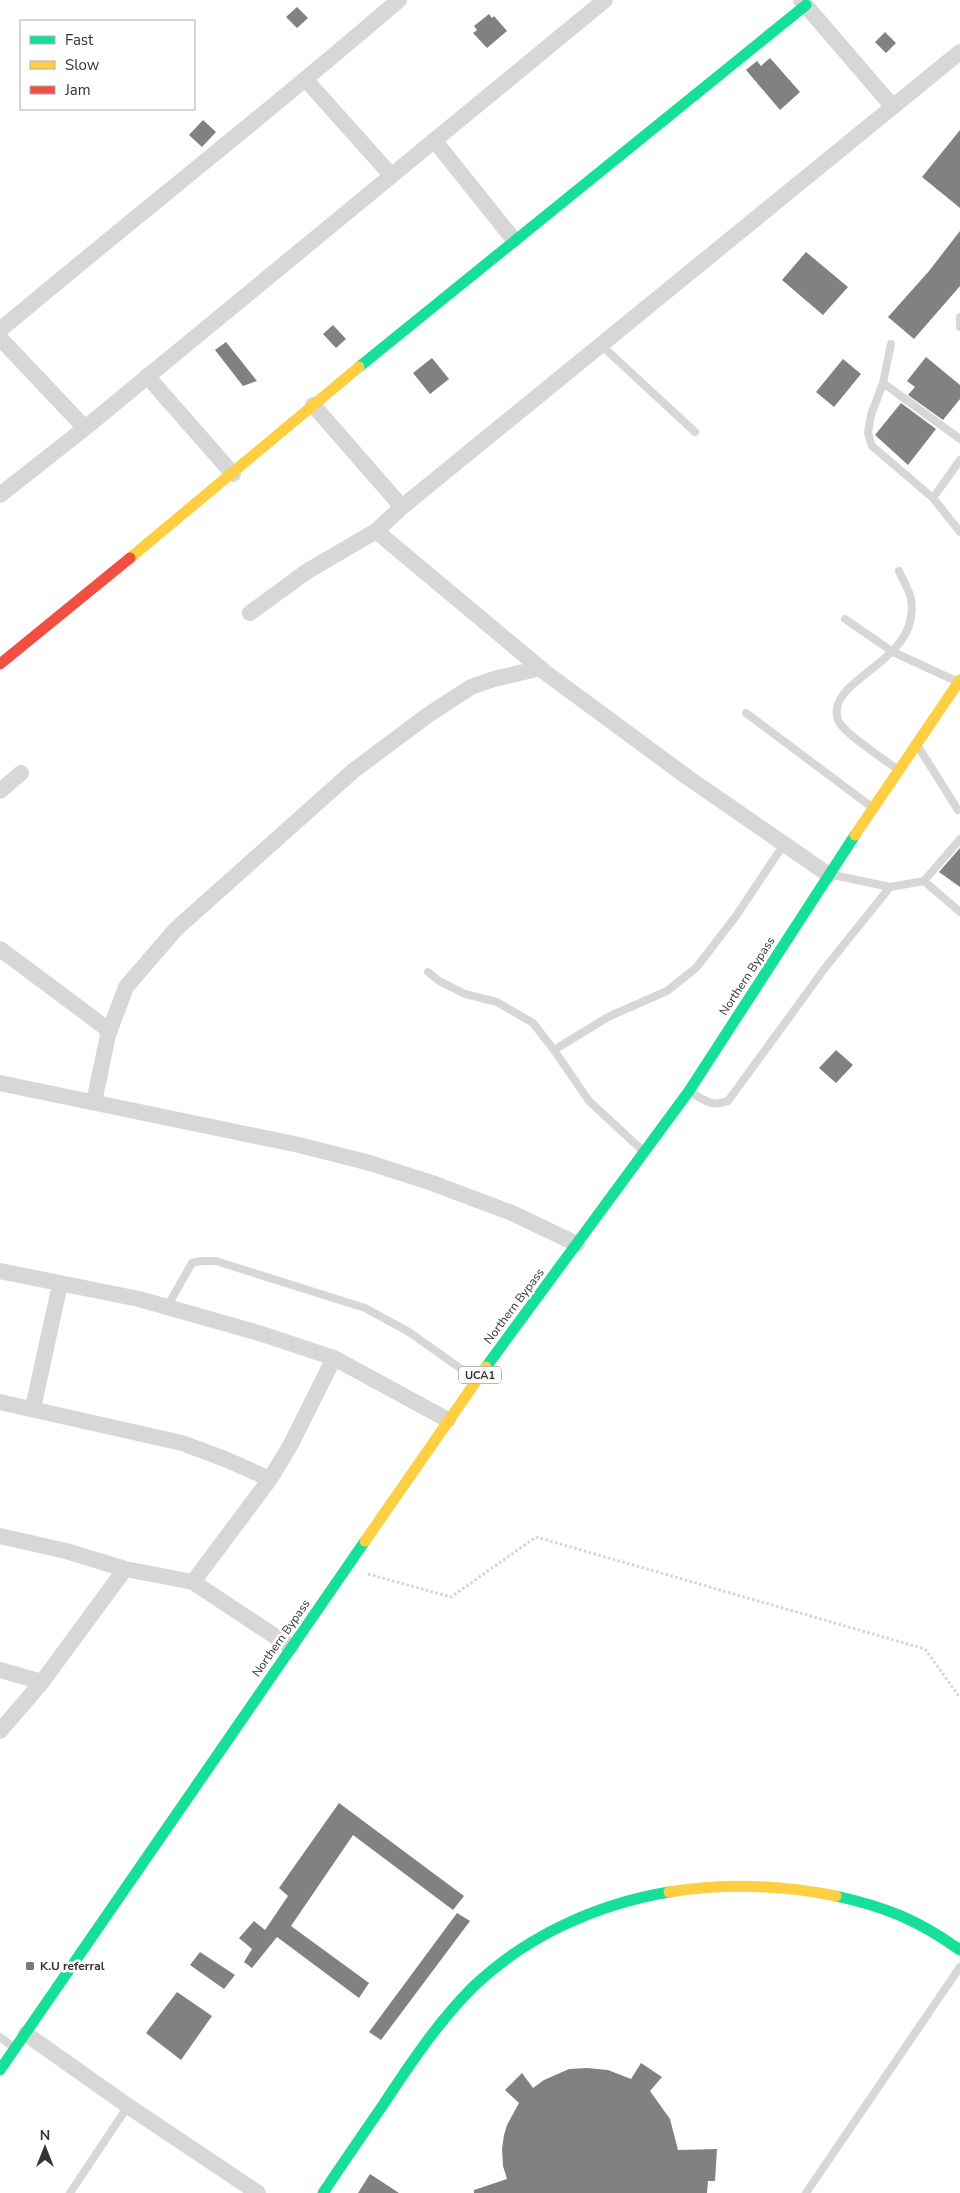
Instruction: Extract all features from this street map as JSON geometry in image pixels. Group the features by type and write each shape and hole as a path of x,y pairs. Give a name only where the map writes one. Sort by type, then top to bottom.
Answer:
{"street":[{"path":"0,330 124,226 306,80 399,0"},
{"path":"0,495 85,428 605,0"},
{"path":"0,664 803,3 893,107"},
{"path":"250,613 306,572 376,531 402,507 960,52"},
{"path":"306,80 391,175"},
{"path":"434,140 514,240"},
{"path":"0,338 85,428"},
{"path":"147,376 233,474"},
{"path":"313,405 402,507"},
{"path":"376,531 541,668 687,777 830,875"},
{"path":"94,1102 110,1031 126,986 176,929 353,771 428,715 471,687 494,679 541,668"},
{"name":"Northern Bypass","path":"0,2070 476,1380 689,1091 873,808 959,682"},
{"path":"0,791 21,773"},
{"path":"0,949 110,1031"},
{"path":"0,1083 299,1146 370,1163 432,1183 512,1213 577,1244"},
{"path":"0,1271 167,1307 262,1334 334,1358 448,1420"},
{"path":"33,1408 60,1284"},
{"path":"193,1582 270,1479 291,1444 334,1358"},
{"path":"0,1402 182,1443 225,1458 270,1479"},
{"path":"0,1536 66,1551 125,1568 193,1582 291,1647"},
{"path":"0,1731 42,1682 125,1568"},
{"path":"0,1670 42,1682"},
{"path":"323,2193 432,2033 461,2001 486,1975 519,1950 586,1914 615,1903 690,1888 769,1887 810,1891 879,1907 902,1915 931,1930 960,1950"},
{"path":"26,2034 128,2106 258,2193"}],"lane":[{"path":"960,316 960,327"},
{"path":"891,344 882,383 871,415 868,433 872,446 932,498 960,532"},
{"path":"602,345 695,432"},
{"path":"882,383 960,439"},
{"path":"932,498 960,460"},
{"path":"899,571 911,598 912,618 906,634 893,652 848,688 840,699 837,710 838,721 899,771"},
{"path":"845,619 893,652 959,682"},
{"path":"746,713 873,808"},
{"path":"916,745 959,810"},
{"path":"830,875 890,886 924,881 960,839"},
{"path":"554,1050 608,1018 667,991 696,968 736,916 784,844"},
{"path":"924,881 960,912"},
{"path":"689,1091 708,1102 718,1104 728,1101 825,968 890,886"},
{"path":"428,972 439,981 465,994 497,1002 533,1023 589,1101 645,1153"},
{"path":"167,1307 192,1263 216,1261 364,1308 409,1332 476,1380"},
{"path":"808,2192 960,1968"},
{"path":"0,2037 15,2049"},
{"path":"70,2193 128,2106"}],"path":[{"path":"346,1568 451,1597 536,1537 926,1649 960,1698"}],"building":[{"path":"297,7 308,18 297,28 286,17"},
{"path":"489,14 492,18 494,16 507,31 487,48 473,33 477,30 474,26"},
{"path":"885,32 896,43 886,53 875,42"},
{"path":"770,58 800,92 780,110 746,70 757,61 761,66"},
{"path":"203,120 216,132 202,147 189,135"},
{"path":"960,130 960,208 922,177"},
{"path":"960,231 960,286 914,339 888,317 929,271"},
{"path":"806,252 848,287 823,315 782,280"},
{"path":"333,325 346,339 336,348 323,334"},
{"path":"226,342 257,381 243,386 215,350"},
{"path":"926,357 960,385 960,399 943,420 908,395 915,387 907,381"},
{"path":"432,358 449,379 430,394 413,373"},
{"path":"843,359 861,374 834,407 816,392"},
{"path":"901,403 936,429 908,465 875,435"},
{"path":"960,848 960,887 939,872"},
{"path":"836,1050 853,1065 836,1083 819,1068"},
{"path":"339,1803 464,1896 453,1910 353,1835 291,1926 369,1983 359,1998 277,1937 252,1968 244,1962 252,1949 239,1938 254,1921 265,1930 288,1896 279,1888"},
{"path":"457,1913 470,1921 381,2040 369,2032"},
{"path":"200,1952 235,1975 224,1989 190,1965"},
{"path":"177,1992 212,2016 181,2060 146,2033"},
{"path":"641,2063 662,2077 650,2091 670,2119 678,2150 717,2149 715,2181 708,2181 707,2193 474,2193 474,2190 507,2179 503,2166 502,2149 504,2135 507,2125 519,2103 505,2090 522,2073 533,2088 544,2080 569,2069 608,2070 631,2079"},
{"path":"370,2174 399,2193 358,2193"}],"traffic: fast":[{"path":"359,367 806,5"},
{"path":"486,1367 689,1091 855,835"},
{"path":"0,2070 365,1541"},
{"path":"323,2193 425,2044 460,2000 473,1987 516,1952 564,1925 615,1905 669,1892"},
{"path":"836,1896 871,1905 901,1916 930,1930 960,1950"}],"traffic: slow":[{"path":"130,558 359,367"},
{"path":"855,835 960,680"},
{"path":"365,1541 486,1367"},
{"path":"669,1892 711,1887 753,1886 795,1889 836,1896"}],"traffic: jam":[{"path":"0,664 130,558"}],"place":[{"name":"K.U referral","path":"30,1966"}]}
